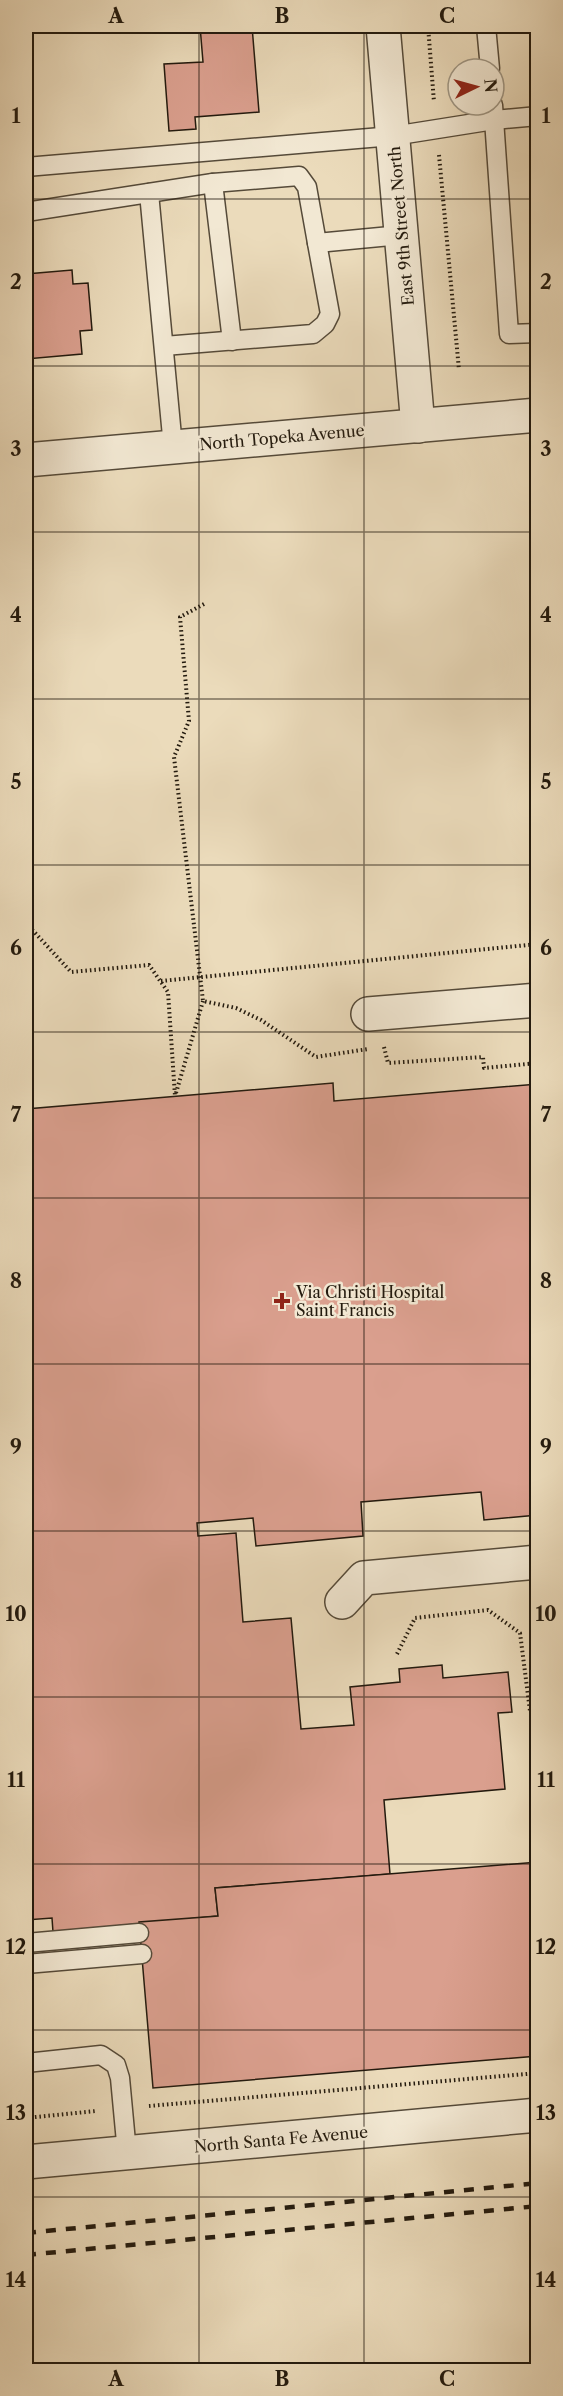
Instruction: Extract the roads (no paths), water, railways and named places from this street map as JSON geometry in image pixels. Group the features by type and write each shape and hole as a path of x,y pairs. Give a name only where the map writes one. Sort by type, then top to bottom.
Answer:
{"street":[{"name":"East 9th Street North","path":"383,26 418,426"},
{"name":"North Topeka Avenue","path":"26,460 537,415"},
{"path":"368,1014 537,1000"},
{"path":"342,1602 364,1578 537,1562"},
{"name":"North Santa Fe Avenue","path":"26,2162 537,2115"}],"lane":[{"path":"486,26 489,57"},
{"path":"506,113 537,116"},
{"path":"26,167 393,136 437,129 477,117"},
{"path":"493,117 509,334 537,333"},
{"path":"26,212 213,183 299,176 307,187 330,314 325,324 313,334 164,346"},
{"path":"213,183 232,341"},
{"path":"149,193 173,447"},
{"path":"317,243 401,235"},
{"path":"44,1963 34,1942 139,1933"},
{"path":"26,1964 142,1954"},
{"path":"26,2062 101,2055 116,2065 120,2078 127,2153"}],"railway":[{"path":"26,2233 538,2183"},
{"path":"26,2255 538,2206"}],"place":[{"name":"Via Christi Hospital Saint Francis","path":"282,1301"}]}
